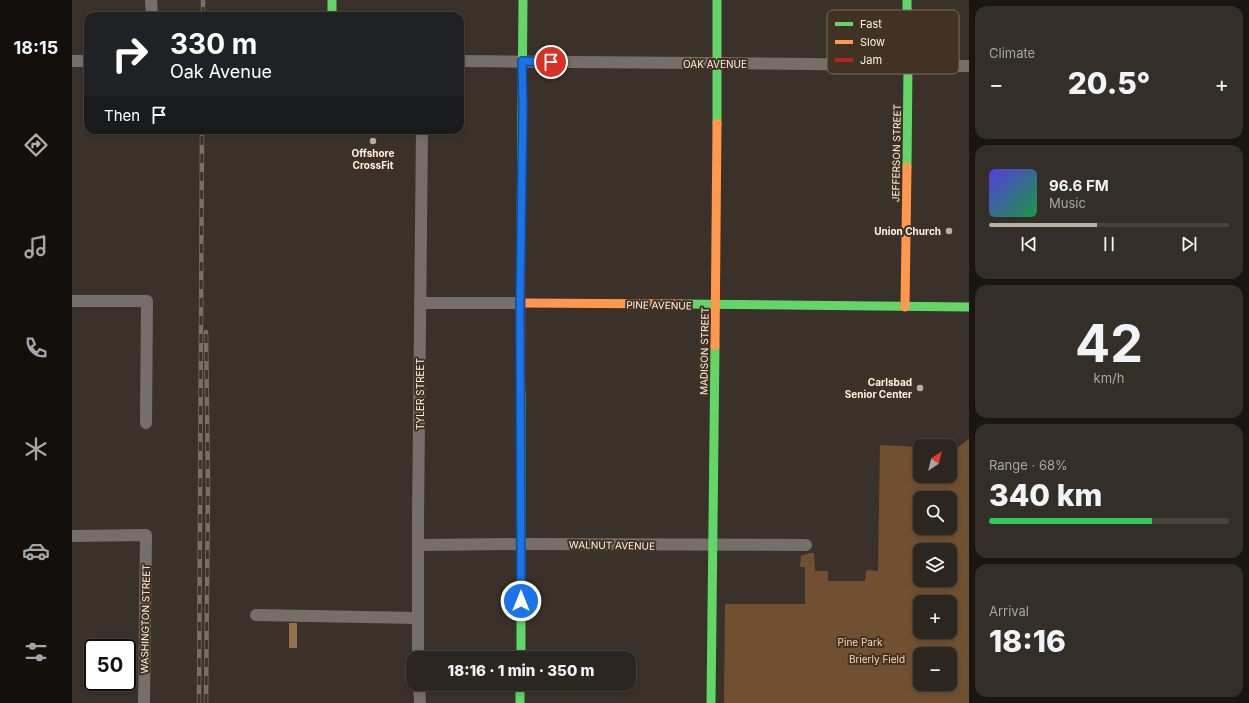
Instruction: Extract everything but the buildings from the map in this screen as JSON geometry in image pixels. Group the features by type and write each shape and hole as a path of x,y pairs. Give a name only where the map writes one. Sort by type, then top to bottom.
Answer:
{"street":[{"path":"152,0 152,12"},
{"path":"332,0 332,12"},
{"path":"521,651 522,544 520,303 523,0"},
{"name":"MADISON STREET","path":"711,703 716,306 717,0"},
{"name":"JEFFERSON STREET","path":"907,0 907,10"},
{"path":"72,61 84,61"},
{"name":"OAK AVENUE","path":"464,61 827,64"},
{"name":"JEFFERSON STREET","path":"905,306 908,74"},
{"name":"TYLER STREET","path":"418,651 422,134"},
{"path":"72,301 147,301 146,422"},
{"name":"PINE AVENUE","path":"420,303 969,307"},
{"name":"WASHINGTON STREET","path":"72,536 146,535 144,703"},
{"name":"WALNUT AVENUE","path":"418,545 806,545"},
{"path":"256,615 417,618"},
{"path":"419,691 420,703"},
{"path":"520,691 520,703"}],"green space":[{"name":"Pine Park","path":"969,439 969,703 724,703 725,604 805,604 805,567 800,567 801,556 810,553 814,553 815,571 828,571 828,581 865,581 867,570 878,571 880,445 913,447 913,483 957,483 957,448"}],"shaded area":[{"path":"289,623 297,623 297,648 289,648"}],"railway":[{"path":"203,0 203,12"},
{"path":"199,703 202,134"},
{"path":"206,332 208,486 206,703"}],"traffic: fast":[{"path":"332,0 332,12"},
{"path":"521,231 523,0"},
{"path":"717,0 717,123"},
{"path":"907,0 907,10"},
{"path":"907,167 908,74"},
{"path":"680,304 969,307"},
{"path":"711,703 715,346"},
{"path":"521,391 521,651"},
{"path":"520,691 520,703"}],"traffic: slow":[{"path":"715,346 717,123"},
{"path":"905,307 907,167"},
{"path":"521,303 680,304"}],"traffic: jam":[{"path":"521,231 521,391"}],"place":[{"name":"Offshore CrossFit","path":"373,141"},
{"name":"Union Church","path":"949,231"},
{"name":"Carlsbad Senior Center","path":"920,388"}],"route":[{"path":"521,601 520,303 523,108 522,61 551,62"}],"park label":[{"name":"Brierly Field","path":"877,659"}]}
